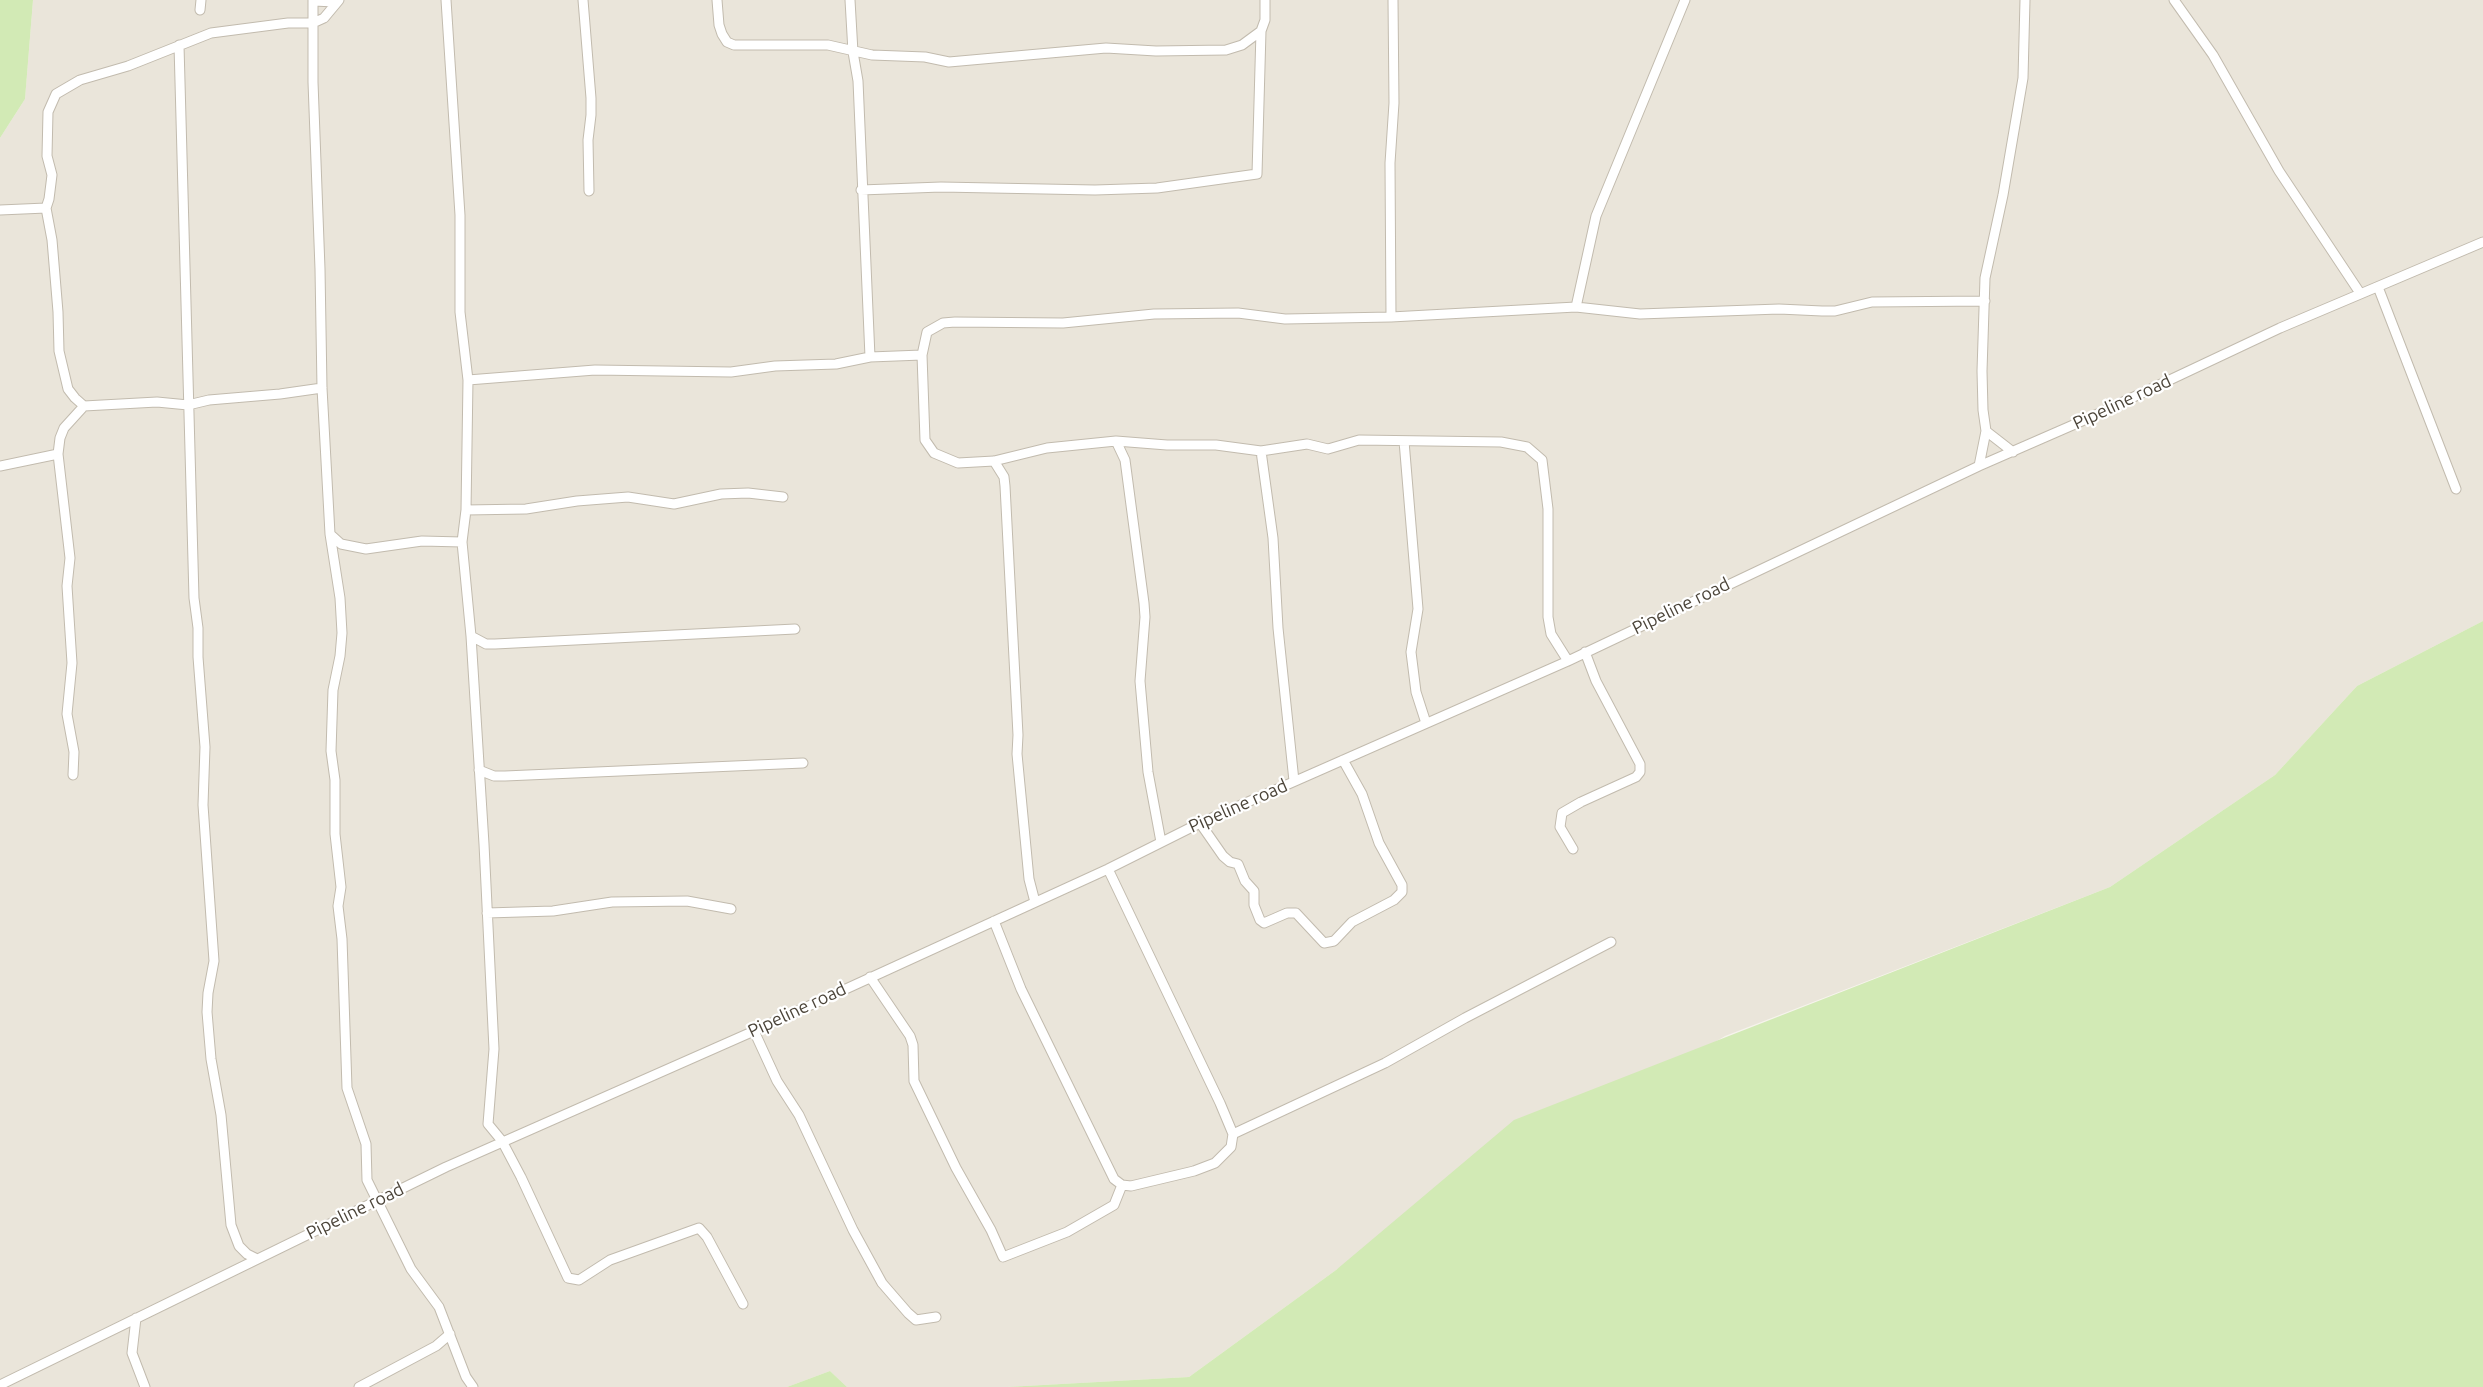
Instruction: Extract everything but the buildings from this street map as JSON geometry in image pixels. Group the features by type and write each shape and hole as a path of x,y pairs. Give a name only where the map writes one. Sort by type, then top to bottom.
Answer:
{"street":[{"path":"200,10 201,0"},
{"path":"338,1 313,0 313,23 322,388 330,534 340,598 342,633 333,690 331,751 335,780 335,834 341,887 338,906 344,991 345,1070 350,1102 366,1144 365,1175 411,1269 439,1307 466,1377 473,1387"},
{"path":"446,0 460,215 460,312 468,380 466,510 462,542 471,636 494,1059 488,1124 502,1141 568,1278 579,1280 610,1260 699,1228 707,1237 743,1304"},
{"path":"583,0 591,106 588,140 589,191"},
{"path":"717,0 722,34 727,42 734,45 828,45 853,52 925,57 949,62 1106,48 1209,52 1242,45 1261,31"},
{"path":"850,0 853,52 858,81 870,357"},
{"path":"861,190 941,187 1095,190 1157,188 1257,174 1261,31 1265,20 1265,0"},
{"path":"1391,317 1390,163 1394,103 1393,0"},
{"path":"1576,307 1596,216 1685,0"},
{"path":"1979,466 1986,431 1982,370 1985,278 2003,195 2023,78 2025,0"},
{"path":"2174,0 2213,55 2279,171 2360,293"},
{"path":"84,406 68,389 58,351 58,312 52,240 46,208 52,175 47,156 48,112 56,94 80,80 128,66 211,33 288,23 313,23 324,18 338,1"},
{"path":"178,45 194,598 198,628 206,762 203,805 214,961 208,993 208,1023 211,1059 221,1115 231,1225 239,1246 247,1254 257,1259"},
{"path":"0,210 46,208"},
{"name":"Pipeline road","path":"0,1385 502,1141 754,1031 1108,869 1200,822 1568,661 1979,466 2360,293 2483,242"},
{"path":"2378,287 2456,489"},
{"path":"1568,661 1551,633 1548,617 1548,509 1542,460 1527,447 1501,442 1359,440 1328,449 1307,444 1261,451 1216,445 1167,445 1116,441 1061,446 994,461 958,463 934,453 925,440 922,355 927,332 943,323 955,322 1063,323 1145,315 1211,313 1285,319 1391,317 1576,307 1640,314 1779,309 1835,311 1872,302 1985,301"},
{"path":"468,380 596,370 730,372 775,366 836,364 870,357 922,355"},
{"path":"73,775 74,752 67,714 72,663 67,586 70,558 58,454 64,428 84,406 157,402 188,405 209,400 322,388"},
{"path":"1986,431 2013,452"},
{"path":"1116,441 1125,460 1144,603 1140,681 1148,772 1161,842"},
{"path":"1404,441 1418,609 1411,652 1416,692 1426,723"},
{"path":"1261,451 1273,538 1278,628 1294,781"},
{"path":"0,466 58,454"},
{"path":"994,461 1004,477 1005,486 1018,735 1017,754 1027,868 1035,902"},
{"path":"466,510 526,509 577,501 628,497 674,504 721,494 748,493 783,497"},
{"path":"330,534 341,544 366,549 422,542 462,542"},
{"path":"471,636 486,644 495,644 795,630"},
{"path":"1573,849 1560,827 1562,813 1636,777 1640,772 1640,764 1596,681 1585,652"},
{"path":"1200,822 1223,856 1230,862 1238,864 1245,881 1254,891 1254,905 1260,920 1264,922 1287,913 1296,913 1324,943 1334,941 1352,922 1394,900 1402,892 1402,885 1379,843 1362,794 1343,760"},
{"path":"479,770 494,776 505,777 803,763"},
{"path":"994,921 1021,989 1114,1179 1122,1185 1147,1183 1215,1163 1231,1147 1233,1134 1108,869"},
{"path":"487,913 552,911 612,902 687,901 731,909"},
{"path":"1233,1134 1385,1063 1465,1018 1611,942"},
{"path":"870,977 910,1036 913,1046 914,1081 1003,1257 1066,1232 1114,1205 1122,1185"},
{"path":"754,1031 777,1082 799,1115 853,1230 882,1283 916,1320 936,1317"},
{"path":"372,1189 400,1189"},
{"path":"136,1318 132,1353 145,1387"},
{"path":"359,1387 436,1346 450,1334"}],"shaded area":[{"path":"33,0 2483,0 2483,621 2357,686 2275,775 2110,887 1725,1036 1336,1270 1189,1377 1007,1387 847,1387 830,1371 787,1387 0,1387 0,138 25,99"}],"green space":[{"path":"0,0 33,0 25,99 0,138"},
{"path":"2483,621 2483,1387 1007,1387 1189,1377 1336,1270 1514,1120 2110,887 2275,775 2357,686"},
{"path":"830,1371 847,1387 787,1387"}]}
